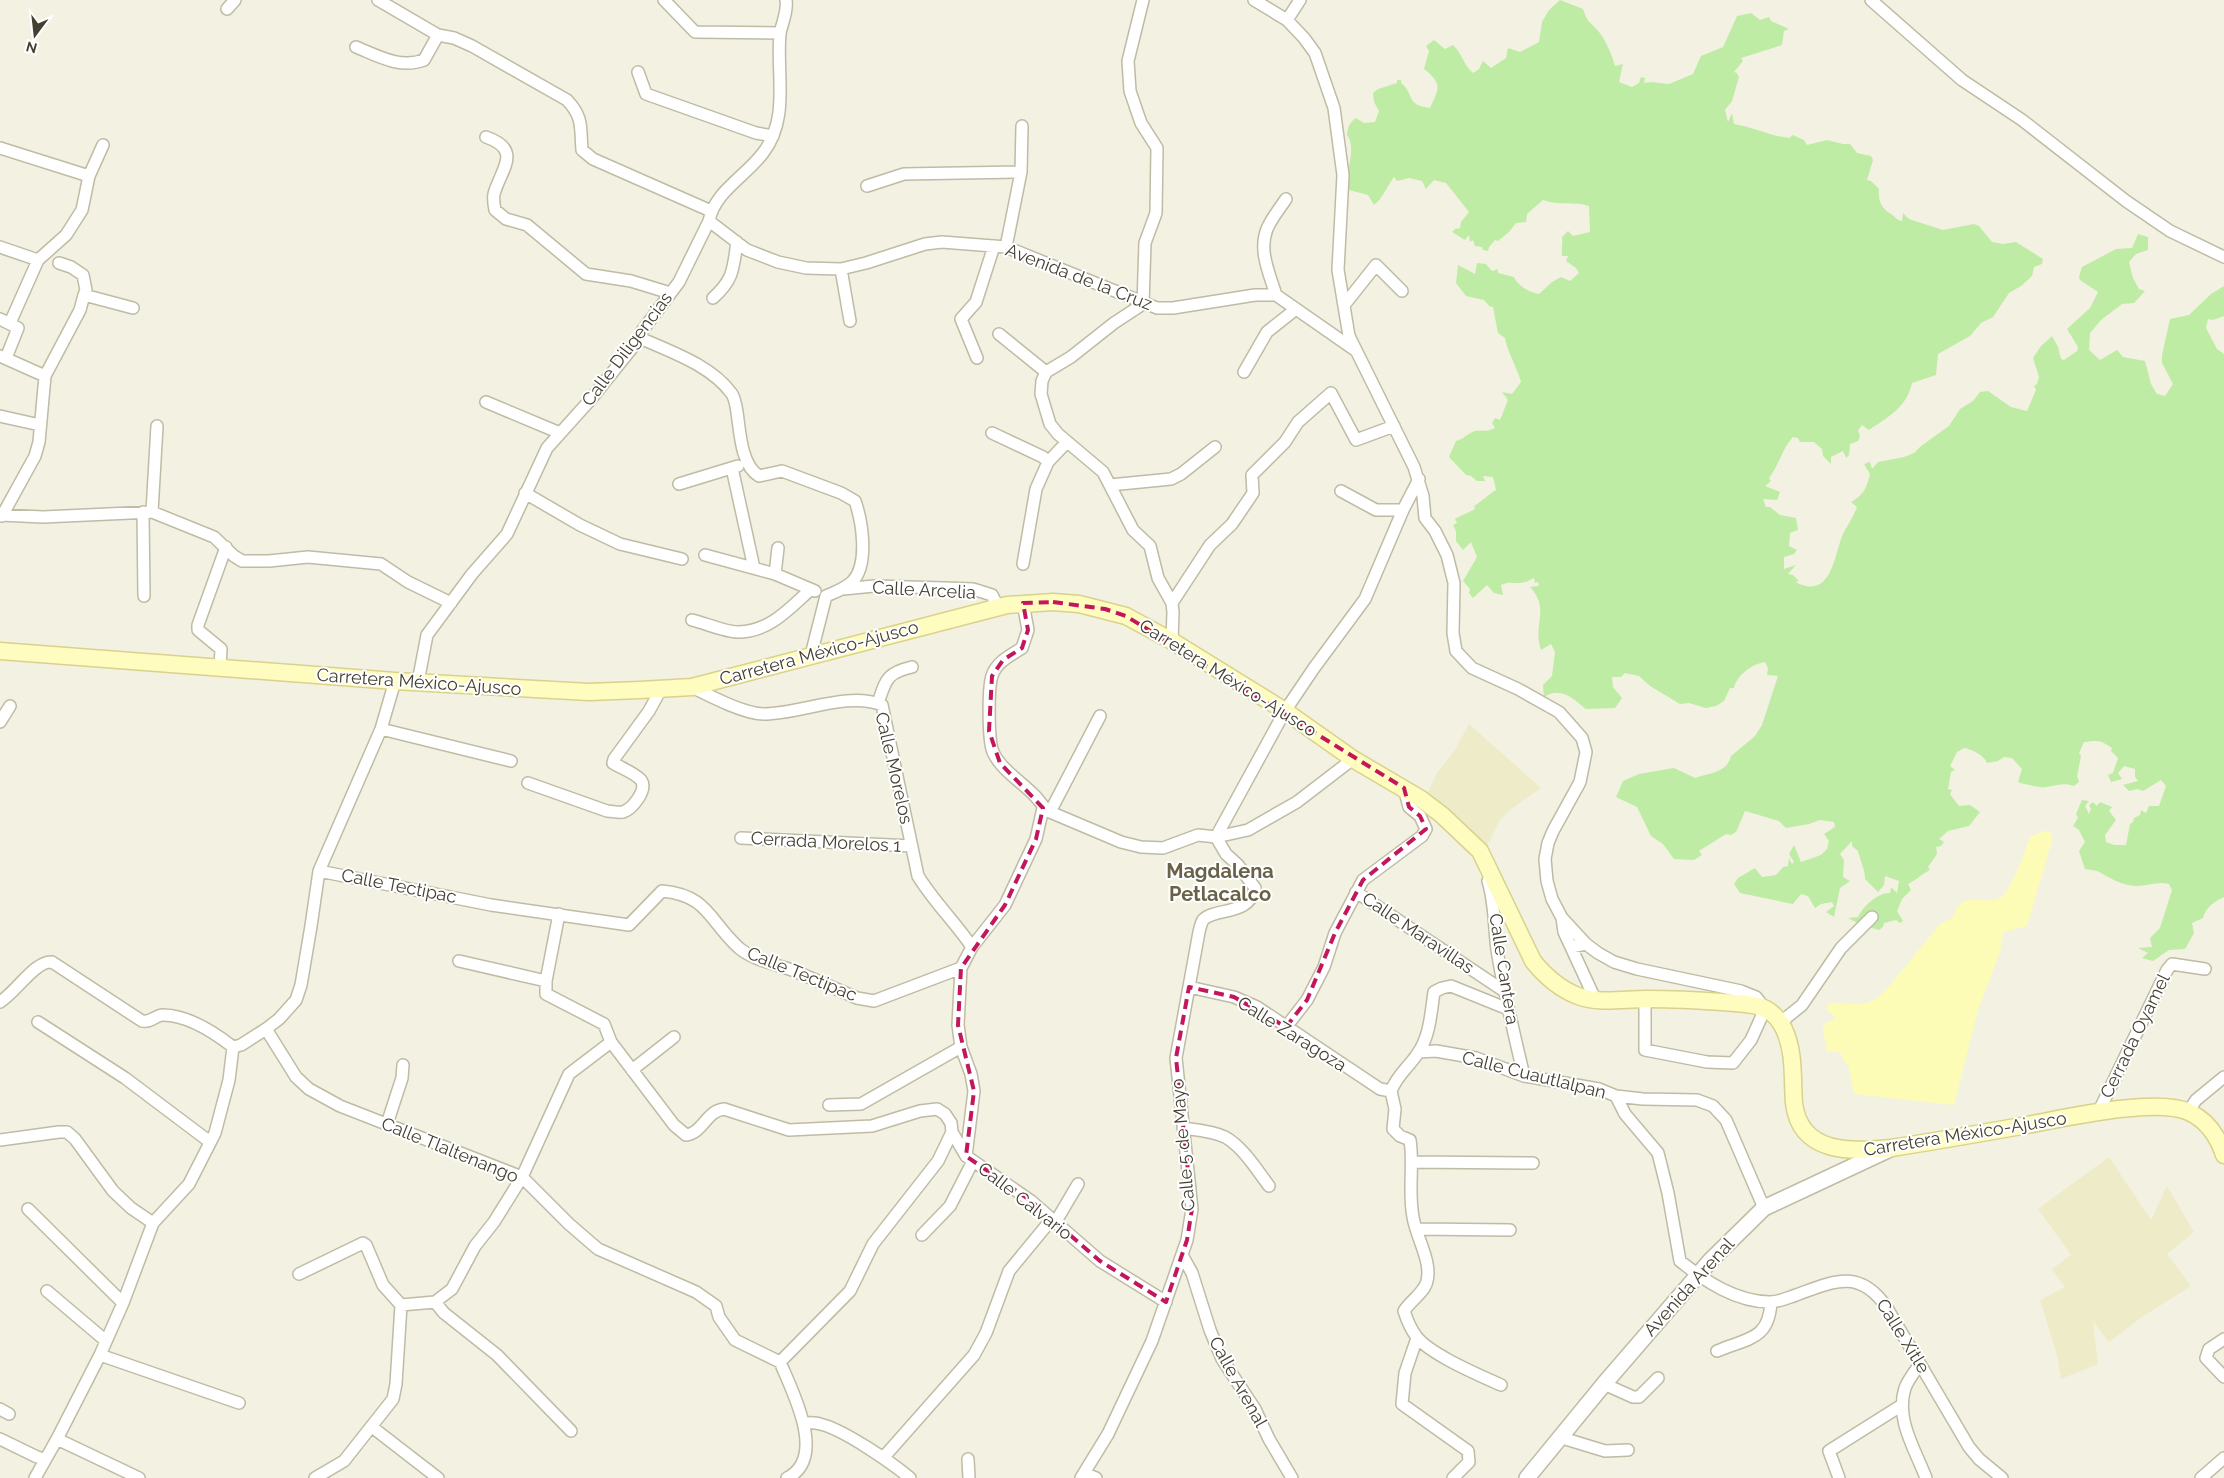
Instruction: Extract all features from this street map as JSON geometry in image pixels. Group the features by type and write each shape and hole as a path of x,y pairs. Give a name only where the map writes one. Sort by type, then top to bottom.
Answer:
{"main road":[{"name":"Carretera México-Ajusco","path":"0,651 395,681 589,692 692,687 811,654 998,607 1023,603 1053,602 1105,609 1126,616 1172,641 1285,711 1353,759 1404,788 1442,815 1480,851 1534,961 1544,974 1564,989 1578,996 1594,999 1695,1000 1738,1004 1765,1009 1773,1014 1781,1022 1792,1048 1794,1105 1800,1121 1810,1135 1824,1145 1838,1150 1859,1152 2127,1108 2169,1107 2188,1112 2208,1124 2221,1144 2224,1155"}],"street":[{"name":"Avenida de la Cruz","path":"378,0 438,34 454,38 472,46 567,100 577,111 581,122 582,150 593,159 710,216 747,250 778,262 806,268 841,269 924,244 942,242 1000,247 1157,308 1173,308 1255,294 1276,295"},
{"path":"664,0 695,32 780,33"},
{"name":"Calle Diligencias","path":"418,682 427,635 507,534 547,448 591,399 640,338 642,331 679,282 721,197 763,153 773,136 780,110 782,82 780,33 785,17 786,0"},
{"path":"1143,0 1128,69 1130,91 1140,124 1157,148 1156,213 1145,243 1144,304 1046,372 1042,381 1044,409 1050,424 1067,442 1102,472 1133,530 1150,546 1158,578 1172,603 1172,641"},
{"path":"1254,0 1287,20 1315,53 1334,108 1343,175 1338,270 1349,336 1419,479 1425,518 1435,531 1447,555 1454,583 1453,633 1456,651 1472,668 1518,688 1559,712 1582,738 1586,752 1580,782 1553,831 1545,859 1547,881 1552,899 1562,918 1586,944 1614,962 1637,969 1741,991 1756,997 1765,1009 1751,1040 1733,1063 1707,1062 1645,1050 1645,999"},
{"path":"1287,20 1300,0"},
{"path":"1870,0 1962,80 2022,120 2126,201 2170,231 2224,257"},
{"path":"356,47 394,62 412,64 424,60 438,34"},
{"path":"638,72 646,94 756,133 773,136"},
{"path":"977,358 961,319 976,302 1000,247 1020,172 1022,126"},
{"path":"486,137 500,142 506,153 506,165 494,196 495,210 506,219 527,225 586,274 631,281 670,293"},
{"path":"45,376 3,357 18,328 5,321 38,260 66,235 82,210 89,176 103,145"},
{"path":"0,148 89,176"},
{"path":"868,186 904,174 1020,172"},
{"path":"1286,199 1267,229 1264,242 1264,254 1276,295 1357,351"},
{"path":"713,298 726,286 732,271 737,242"},
{"path":"0,247 38,260"},
{"path":"59,263 71,267 83,275 86,290 80,310 45,376 36,456 1,515 43,517 148,512 214,537 242,561 269,561 308,557 381,564 408,582 451,603"},
{"path":"1345,304 1376,265 1402,291"},
{"path":"841,269 850,321"},
{"path":"84,295 133,308"},
{"path":"1244,372 1267,332 1296,309"},
{"path":"999,334 1046,372"},
{"path":"640,338 689,360 720,380 734,396 748,463 679,484"},
{"path":"1172,603 1210,545 1232,524 1253,493 1252,475 1285,442 1298,422 1331,393 1356,440 1394,426"},
{"path":"486,402 560,433"},
{"path":"0,416 40,425"},
{"path":"144,596 148,512 157,426"},
{"path":"992,433 1043,457 1048,462"},
{"path":"1023,564 1036,489 1048,462 1067,442"},
{"path":"1110,485 1170,478 1181,474 1216,447"},
{"name":"Calle Arcelia","path":"748,463 751,471 759,476 782,471 841,493 855,501 860,515 863,552 860,567 854,580 843,589"},
{"path":"732,468 754,568"},
{"path":"1216,837 1285,711 1365,599 1403,510 1419,479"},
{"path":"1341,491 1376,510 1403,510"},
{"path":"526,494 580,525 620,544 682,559"},
{"path":"220,668 221,648 198,630 198,625 226,548"},
{"path":"775,574 778,548"},
{"path":"705,555 775,574 826,596 811,654"},
{"name":"Calle Arcelia","path":"826,596 843,589 874,586 972,589 992,595 998,607"},
{"path":"692,620 737,632 768,626 780,618 810,590"},
{"path":"1023,603 1028,630 1022,648 1003,660 992,676 989,731 993,751 1000,763 1037,797 1047,810 1121,842 1141,847 1163,848 1198,835 1216,837 1248,830 1283,811 1353,759"},
{"path":"878,703 888,676 898,670 912,667"},
{"path":"0,1002 15,991 36,967 44,962 52,962 142,1022 151,1022 159,1016 179,1018 212,1032 233,1047 241,1045 279,1019 296,1000 312,926 319,871 381,730 395,681"},
{"name":"Calle Morelos","path":"692,687 731,705 761,714 784,713 829,704 870,700 882,705 918,876 932,900 952,919 972,947"},
{"path":"528,783 607,810 620,813 630,809 642,791 643,784 640,779 613,763 649,711 661,689"},
{"path":"0,722 10,706"},
{"path":"961,968 972,947 1005,905 1047,810 1100,716"},
{"path":"381,730 511,761"},
{"name":"Calle Maravillas","path":"1286,1026 1307,1000 1324,967 1335,932 1363,880 1422,836 1426,830 1420,816 1410,807 1404,788"},
{"name":"Calle 5 de Mayo","path":"1082,1476 1108,1434 1152,1341 1188,1240 1192,1209 1176,1058 1189,987 1203,921 1210,916 1238,908 1254,894 1255,888 1238,865 1226,854 1216,837"},
{"name":"Cerrada Morelos 1","path":"741,838 912,846"},
{"name":"Calle Cantera","path":"1486,863 1485,872 1493,898 1494,924 1504,992 1524,1076"},
{"name":"Calle Tectipac","path":"319,871 491,905 629,924 662,891 682,894 702,904 725,934 741,950 865,1000 874,1001 961,968"},
{"name":"Calle Maravillas","path":"1356,892 1504,992"},
{"path":"559,914 546,981 546,994 604,1024 611,1042 674,1125 686,1135 697,1131 715,1110 724,1109 789,1130 872,1126 920,1111 937,1109 945,1114 951,1123 952,1132 970,1158 950,1206 922,1236"},
{"path":"1781,1022 1802,1005 1841,948 1872,916"},
{"path":"1562,918 1564,932 1594,999"},
{"path":"1571,947 1586,944"},
{"path":"459,961 546,981"},
{"name":"Cerrada Oyamel","path":"2098,1113 2167,970 2172,964 2205,970"},
{"name":"Calle Calvario","path":"961,968 958,1025 961,1048 971,1074 974,1091 970,1158 1031,1201 1100,1261 1166,1302"},
{"path":"1501,1385 1437,1353 1417,1338 1404,1311 1411,1300 1420,1294 1427,1282 1428,1268 1416,1230 1410,1185 1412,1162 1410,1140 1400,1136 1393,1129 1395,1109 1391,1091 1395,1080 1419,1052 1428,1031 1434,992 1450,986 1508,1009"},
{"name":"Calle Zaragoza","path":"1189,987 1234,997 1257,1007 1380,1089 1391,1091"},
{"path":"38,1022 125,1078 210,1142"},
{"name":"Calle Tlaltenango","path":"266,1029 296,1077 309,1089 340,1106 522,1177 569,1224 598,1249 696,1292 716,1306 719,1317 735,1340 780,1362"},
{"path":"632,1070 674,1037"},
{"path":"401,1305 435,1302 452,1289 475,1246 494,1222 522,1177 569,1074 611,1042"},
{"path":"35,1478 100,1355 124,1303 153,1223 189,1184 210,1142 221,1114 233,1047"},
{"path":"829,1105 861,1104 961,1048"},
{"name":"Calle Cuautlalpan","path":"1419,1052 1436,1051 1476,1058 1524,1076 1599,1089 1616,1096 1643,1099 1697,1100 1713,1106 1726,1120 1764,1208"},
{"path":"387,1124 402,1078 403,1064"},
{"path":"2188,1112 2196,1100 2224,1077"},
{"name":"Calle Xitle","path":"1616,1096 1625,1114 1658,1153 1668,1193 1680,1261 1698,1276 1716,1286 1737,1295 1771,1302 1836,1282 1852,1282 1865,1285 1879,1297 1969,1447 1979,1459 2002,1478"},
{"path":"1183,1128 1200,1130 1227,1138 1244,1154 1269,1186"},
{"path":"0,1140 67,1132 75,1139 113,1191 131,1208 153,1223"},
{"path":"787,1478 805,1459 806,1450 804,1423 780,1362 850,1291 873,1244 938,1161 952,1132"},
{"name":"Avenida Arenal","path":"1527,1478 1604,1384 1698,1276 1732,1238 1764,1208 1891,1148"},
{"path":"1412,1162 1533,1163"},
{"path":"883,1458 974,1354 986,1333 1009,1271 1053,1221 1078,1184"},
{"path":"28,1209 124,1303"},
{"path":"1416,1230 1510,1230"},
{"path":"299,1274 363,1243 366,1245 382,1284 401,1305 396,1384 393,1398 344,1461 315,1478"},
{"name":"Calle Arenal","path":"1182,1255 1188,1262 1210,1330 1222,1359 1255,1409 1269,1439 1292,1478"},
{"path":"47,1292 106,1341"},
{"path":"435,1302 444,1313 497,1355 571,1431"},
{"path":"1717,1351 1762,1333 1768,1324 1771,1302"},
{"path":"1417,1338 1405,1373 1402,1404 1468,1451 1469,1462 1453,1478"},
{"path":"2224,1339 2209,1349 2206,1358 2224,1377"},
{"path":"100,1355 239,1403"},
{"path":"1920,1364 1905,1386 1902,1418 1926,1478"},
{"path":"1604,1384 1633,1397 1639,1397 1658,1378"},
{"path":"1839,1478 1829,1451 1902,1404"},
{"path":"804,1423 820,1424 835,1430 883,1458 910,1478"},
{"path":"372,1427 438,1478"},
{"path":"1560,1437 1605,1451 1628,1450"},
{"path":"0,1439 45,1459"},
{"path":"57,1439 138,1478"},
{"path":"2201,1478 2224,1458"},
{"path":"968,1459 969,1478"},
{"path":"1082,1476 1096,1478"}],"highlighted area":[{"path":"1053,602 1105,609 1126,616 1404,788 1409,807 1420,816 1426,829 1363,880 1335,933 1307,1000 1286,1027 1234,997 1189,987 1176,1058 1192,1209 1187,1240 1166,1302 1100,1261 1031,1201 966,1156 974,1091 958,1025 961,968 1005,905 1036,839 1043,808 1000,763 989,731 992,676 1003,660 1022,648 1028,630 1023,603"}],"shaded area":[{"path":"1469,724 1541,788 1507,812 1498,823 1490,841 1485,846 1447,809 1427,794 1437,773 1455,750"},
{"path":"2109,1157 2151,1220 2167,1186 2194,1232 2167,1254 2191,1286 2142,1317 2109,1342 2093,1321 2098,1364 2061,1379 2057,1355 2040,1300 2065,1287 2052,1269 2071,1255 2038,1209"}],"green space":[{"path":"1560,0 1583,9 1588,20 1604,40 1615,66 1623,64 1619,82 1632,87 1639,83 1641,77 1645,78 1644,83 1669,84 1693,74 1701,56 1723,47 1737,16 1751,13 1760,20 1769,17 1771,21 1789,29 1784,31 1782,45 1741,58 1743,61 1734,72 1739,77 1732,101 1725,110 1728,122 1732,113 1734,124 1782,137 1789,138 1793,135 1804,140 1807,145 1827,140 1850,144 1857,153 1871,156 1873,160 1867,180 1871,181 1879,189 1879,197 1883,207 1898,220 1902,221 1903,213 1909,219 1943,230 1974,224 1979,226 1992,242 2003,244 2016,242 2043,259 2042,264 2034,267 2032,276 2021,286 2009,293 1993,317 1981,323 1970,336 1938,354 1936,375 1912,383 1906,399 1890,416 1869,430 1862,425 1858,430 1860,437 1858,441 1850,444 1849,455 1846,458 1843,451 1831,457 1831,464 1823,456 1822,449 1814,442 1800,442 1798,438 1793,437 1789,442 1769,478 1771,481 1765,486 1780,492 1777,500 1763,499 1766,507 1770,507 1780,515 1796,518 1798,530 1790,533 1789,546 1797,550 1794,554 1784,557 1784,569 1796,565 1788,574 1793,575 1799,581 1795,582 1806,586 1815,586 1828,576 1842,535 1857,507 1851,502 1862,493 1868,483 1870,474 1864,464 1870,462 1872,469 1878,462 1914,453 1949,426 1960,409 1973,401 1980,392 1988,391 2011,407 2027,411 2036,390 2034,386 2037,384 2039,377 2033,358 2041,346 2052,336 2058,347 2061,359 2064,360 2077,351 2078,347 2067,329 2090,308 2098,292 2080,280 2082,267 2116,249 2132,248 2138,234 2148,237 2148,250 2136,254 2129,262 2133,278 2139,289 2145,291 2134,303 2122,304 2101,320 2090,333 2089,350 2100,360 2117,350 2123,357 2145,361 2151,384 2157,394 2165,396 2173,384 2162,363 2170,319 2189,315 2211,294 2224,286 2224,316 2213,320 2208,319 2206,328 2217,349 2224,354 2224,897 2211,905 2203,918 2192,923 2194,933 2185,949 2169,950 2153,961 2142,958 2148,953 2138,948 2152,947 2150,938 2160,928 2172,890 2169,884 2132,886 2118,882 2098,871 2085,869 2079,851 2085,842 2079,830 2073,826 2078,818 2076,814 2082,800 2089,801 2085,806 2089,814 2091,809 2089,805 2093,802 2097,806 2100,802 2112,807 2109,811 2116,820 2105,835 2106,842 2114,845 2126,845 2130,824 2134,818 2140,815 2141,810 2146,813 2149,806 2159,806 2166,786 2161,780 2143,791 2138,789 2129,791 2123,785 2138,781 2135,777 2135,769 2124,766 2118,773 2122,779 2111,782 2108,775 2113,773 2118,758 2111,751 2112,748 2105,743 2096,741 2084,742 2079,753 2081,756 2077,776 2079,782 2074,786 2063,784 2044,787 2020,783 2018,782 2022,769 2012,758 2004,757 1998,761 1987,763 1980,755 1970,750 1964,748 1957,752 1950,766 1955,770 1951,772 1948,789 1952,790 1950,794 1959,806 1970,805 1980,812 1969,826 1948,831 1939,839 1944,842 1941,846 1936,847 1937,854 1928,867 1930,870 1908,884 1911,890 1902,899 1897,911 1903,921 1900,923 1896,920 1884,923 1883,927 1879,930 1861,925 1848,918 1858,917 1872,900 1890,893 1891,887 1897,893 1899,881 1885,876 1884,885 1878,892 1865,879 1858,851 1852,846 1852,841 1840,854 1844,860 1843,877 1850,881 1840,888 1834,917 1826,912 1834,906 1832,902 1821,904 1815,908 1808,896 1801,894 1793,904 1740,893 1734,884 1738,878 1755,868 1762,877 1776,875 1783,867 1788,866 1789,858 1792,864 1794,862 1789,854 1794,845 1801,862 1821,855 1827,849 1829,841 1824,834 1835,827 1834,822 1820,820 1786,828 1779,821 1745,811 1736,832 1731,835 1726,834 1699,851 1702,855 1694,860 1674,859 1663,844 1651,836 1637,807 1616,797 1623,781 1639,774 1674,768 1695,778 1726,766 1731,756 1755,736 1762,725 1778,676 1767,675 1768,668 1765,662 1755,665 1746,671 1738,679 1734,688 1730,688 1724,701 1716,706 1706,708 1689,703 1680,704 1650,686 1639,676 1625,673 1621,677 1612,677 1613,687 1622,698 1615,708 1586,709 1571,697 1561,693 1550,694 1544,697 1543,685 1552,676 1555,652 1551,644 1541,650 1538,632 1539,603 1530,587 1539,586 1538,582 1535,583 1534,578 1520,583 1505,583 1501,585 1503,595 1494,593 1487,585 1473,598 1469,593 1470,589 1463,581 1477,557 1471,542 1463,550 1456,541 1456,531 1453,525 1457,523 1455,519 1475,509 1474,506 1496,490 1493,477 1483,476 1485,481 1477,481 1471,476 1466,475 1449,457 1456,441 1475,431 1495,428 1492,423 1495,418 1500,420 1508,400 1502,392 1512,394 1521,382 1505,338 1498,333 1493,307 1489,306 1484,300 1466,296 1456,283 1458,265 1475,274 1477,263 1486,264 1492,271 1498,269 1498,273 1514,277 1524,288 1539,294 1552,282 1561,277 1570,281 1579,273 1576,268 1566,261 1568,256 1562,256 1562,237 1568,231 1573,236 1590,232 1589,206 1554,203 1543,200 1527,214 1526,222 1516,223 1498,241 1495,240 1488,251 1483,250 1482,247 1475,246 1473,240 1470,242 1469,235 1465,240 1452,232 1460,228 1461,222 1469,212 1446,183 1434,180 1426,189 1422,181 1409,178 1397,181 1394,177 1374,205 1368,195 1349,190 1348,176 1351,148 1347,132 1350,123 1356,118 1364,123 1375,122 1379,111 1374,102 1373,93 1378,89 1397,83 1397,80 1401,80 1401,83 1414,102 1422,107 1430,108 1438,87 1434,79 1424,69 1429,51 1426,46 1434,40 1445,49 1453,45 1473,73 1479,69 1483,61 1491,68 1506,58 1508,48 1520,52 1539,42 1542,22 1549,10"}],"sand":[{"path":"2044,831 2050,831 2052,841 2027,926 2003,932 2001,949 1978,1010 1954,1105 1854,1094 1848,1064 1845,1063 1840,1052 1827,1052 1823,1028 1825,1023 1834,1020 1835,1017 1826,1009 1829,1003 1863,1004 1876,999 1886,990 1940,924 1953,918 1957,908 1962,903 1968,900 1995,900 2001,897 2014,878 2030,837"}],"district":[{"name":"Magdalena Petlacalco","path":"1220,882"}]}
